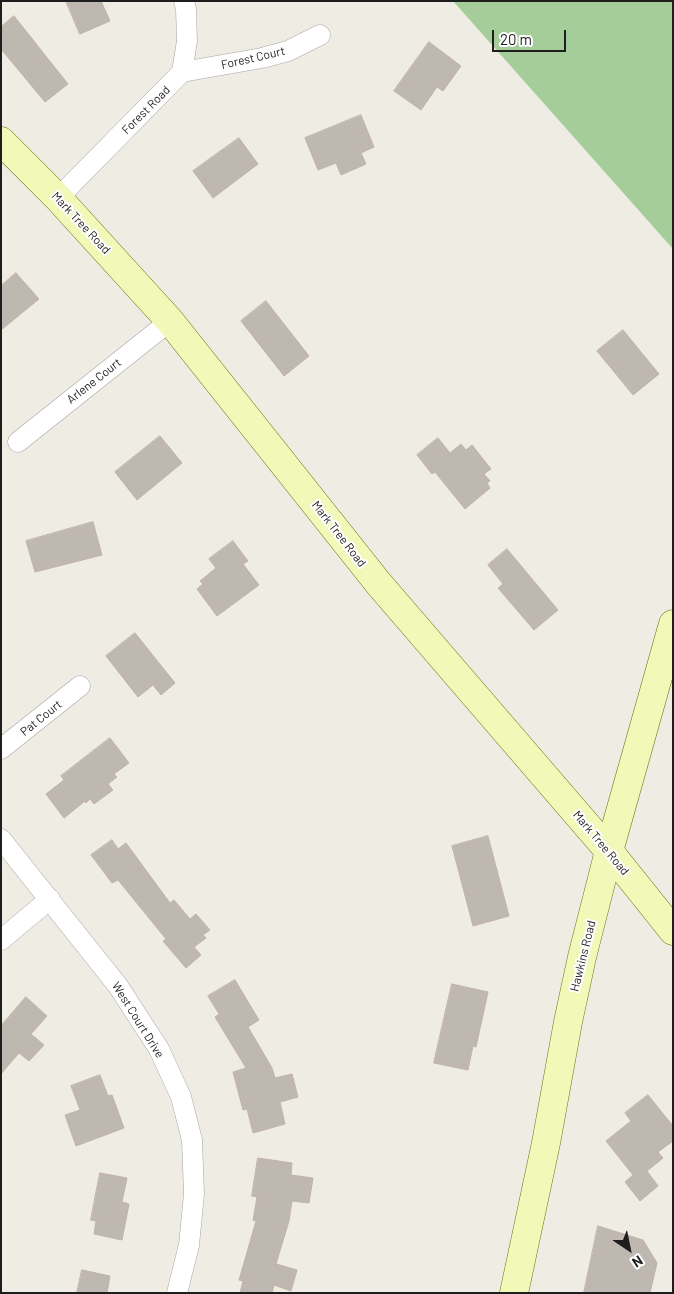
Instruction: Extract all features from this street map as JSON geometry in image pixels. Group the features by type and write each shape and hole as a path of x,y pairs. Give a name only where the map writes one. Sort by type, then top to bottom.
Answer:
{"street":[{"path":"182,72 187,41 184,1"},
{"name":"Forest Court","path":"182,72 262,58 288,50 320,35"},
{"name":"Forest Road","path":"58,198 182,72"},
{"name":"Mark Tree Road","path":"1,141 58,198 170,321 379,584 609,851 673,931"},
{"name":"Arlene Court","path":"18,442 170,321"},
{"name":"Hawkins Road","path":"514,1293 546,1143 568,1022 609,851 673,624"},
{"name":"Pat Court","path":"1,749 80,686"},
{"name":"West Court Drive","path":"1,839 123,994 159,1049 181,1097 192,1140 194,1194 189,1245 177,1293"},
{"path":"1,940 50,899"}],"green space":[{"path":"453,1 673,1 673,249"}],"building":[{"path":"66,1 101,1 110,21 80,34"},
{"path":"14,16 68,84 45,102 1,49 1,27"},
{"path":"429,42 461,66 443,91 437,87 421,110 394,91"},
{"path":"361,115 374,147 361,153 366,164 341,175 336,163 318,170 305,138"},
{"path":"239,138 258,164 213,198 193,171"},
{"path":"16,273 39,299 1,330 1,286"},
{"path":"266,301 309,356 284,376 241,321"},
{"path":"623,330 659,374 633,395 597,351"},
{"path":"160,436 182,463 137,500 115,472"},
{"path":"438,438 450,453 461,444 466,450 472,445 491,469 484,474 490,481 487,483 490,488 465,509 435,472 432,474 417,455"},
{"path":"93,522 102,555 35,572 26,541"},
{"path":"233,541 248,561 243,564 259,585 217,616 197,589 203,584 200,581 216,568 209,559"},
{"path":"507,549 558,610 534,630 498,588 503,584 488,565"},
{"path":"135,633 175,683 161,695 153,685 138,697 106,656"},
{"path":"110,738 129,763 114,774 117,777 108,784 113,790 94,804 90,799 86,803 85,801 64,818 46,794 64,780 61,776"},
{"path":"488,836 509,916 473,926 452,846"},
{"path":"112,840 118,849 126,843 170,903 174,900 190,919 196,914 210,930 203,935 206,938 194,947 201,955 186,968 163,941 166,939 118,880 112,883 91,855"},
{"path":"235,980 259,1020 248,1027 272,1068 275,1078 292,1074 298,1097 280,1102 285,1124 253,1133 247,1109 243,1110 233,1072 246,1068 215,1017 219,1014 208,996"},
{"path":"452,984 488,992 476,1047 473,1046 468,1070 434,1063"},
{"path":"26,997 47,1016 31,1034 44,1045 29,1061 19,1053 1,1074 1,1026"},
{"path":"100,1075 108,1096 112,1095 124,1128 76,1146 65,1115 80,1110 71,1086"},
{"path":"648,1095 673,1126 673,1141 658,1152 663,1158 647,1171 658,1186 640,1201 625,1182 633,1175 606,1141 631,1121 625,1113"},
{"path":"258,1158 292,1163 291,1175 313,1178 309,1203 292,1201 289,1221 276,1264 297,1270 291,1291 274,1285 272,1293 240,1293 243,1281 239,1280 256,1221 253,1220 257,1197 252,1196"},
{"path":"100,1173 127,1178 122,1202 129,1204 122,1240 94,1234 96,1221 91,1220"},
{"path":"598,1226 643,1240 657,1263 650,1293 584,1293"},
{"path":"82,1270 110,1276 107,1293 77,1293"}]}
